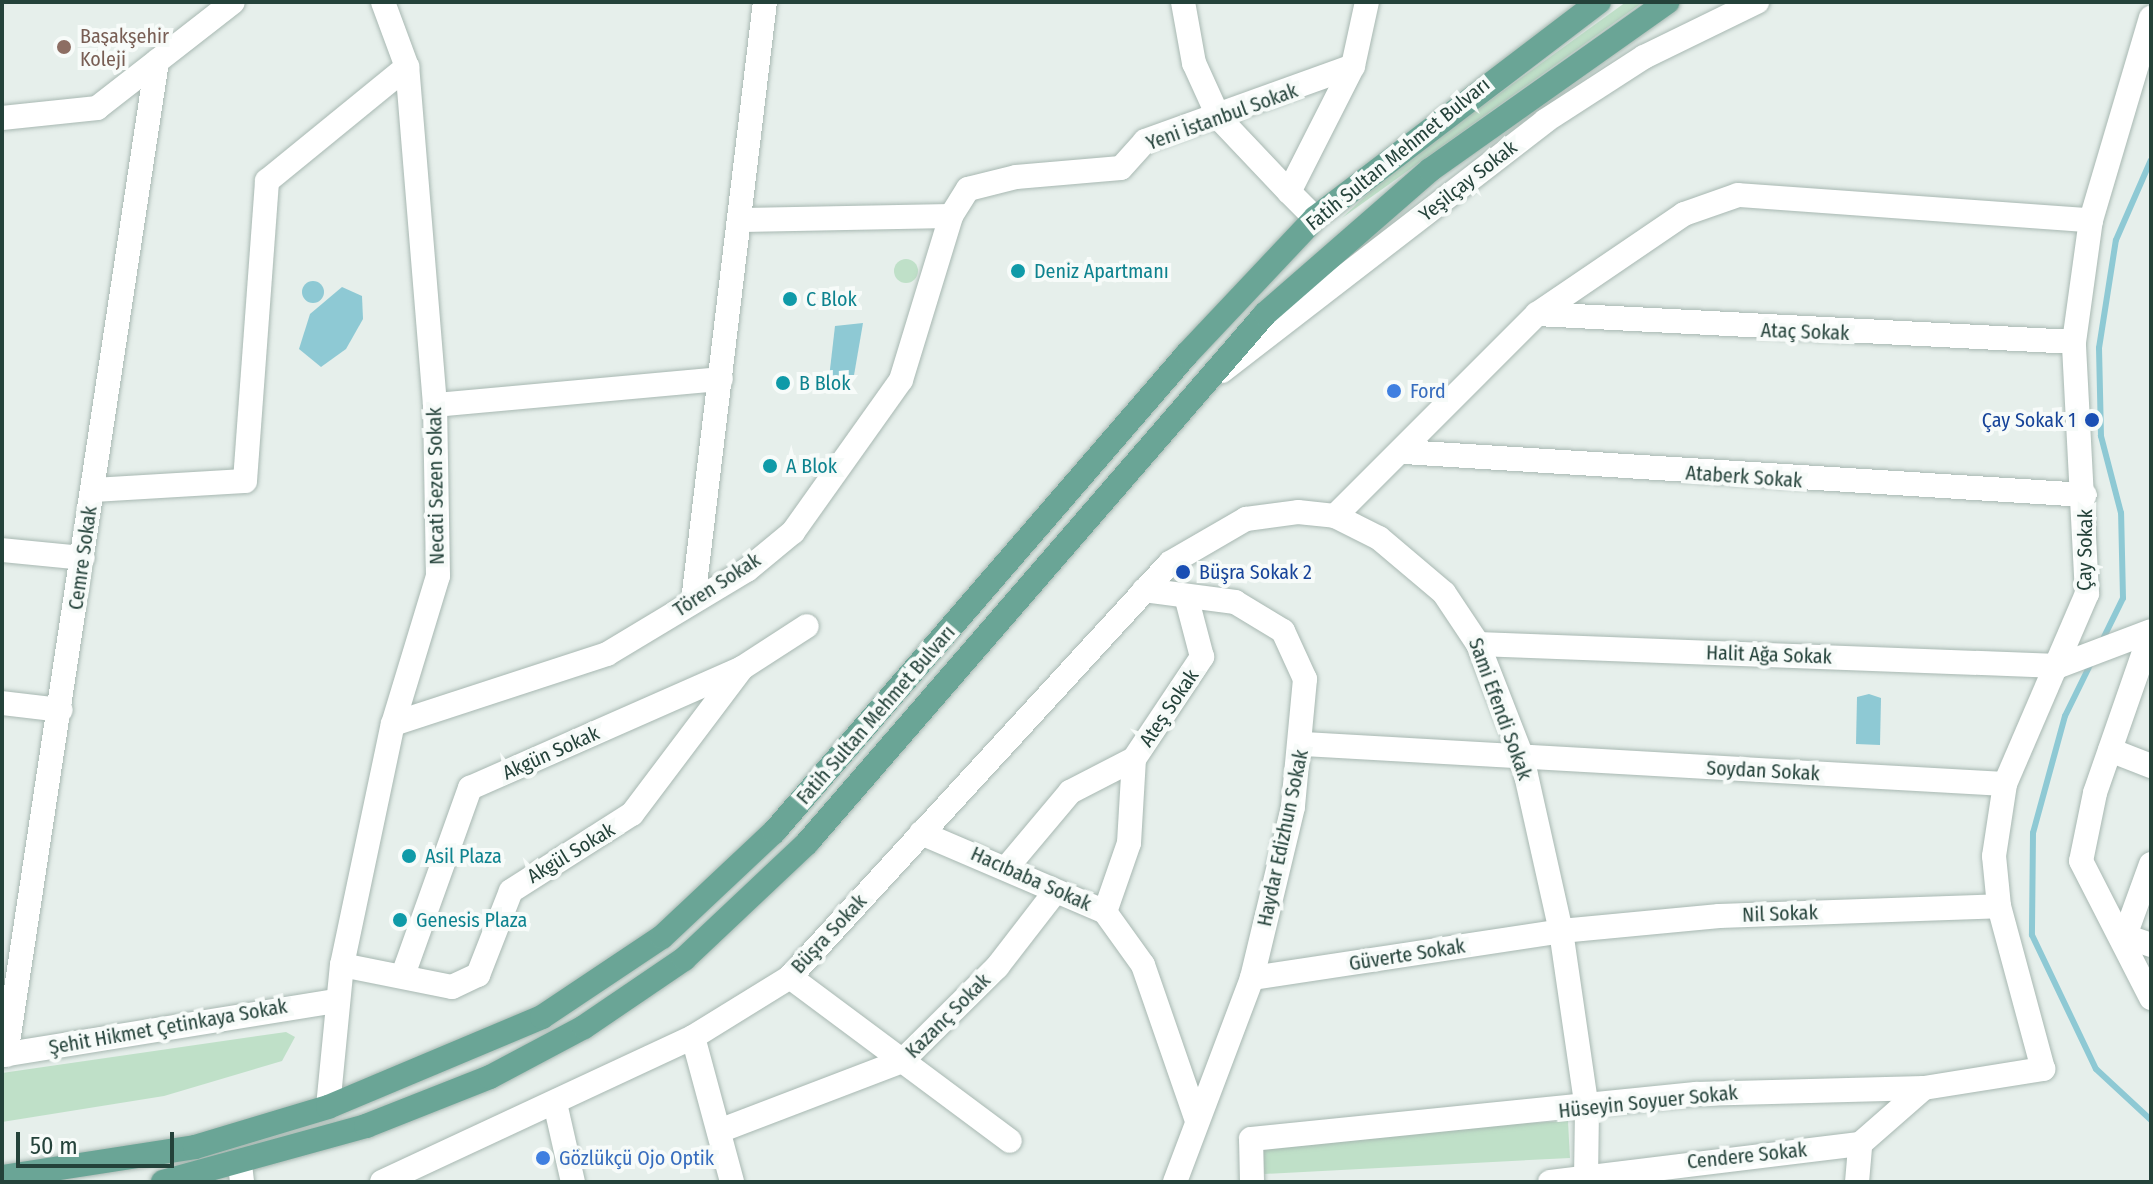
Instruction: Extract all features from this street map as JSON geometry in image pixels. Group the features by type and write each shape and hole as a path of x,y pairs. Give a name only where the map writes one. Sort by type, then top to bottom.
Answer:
{"main road":[{"name":"Fatih Sultan Mehmet Bulvarı","path":"2,1177 195,1147 328,1107 542,1017 716,891 1315,218 1599,2"},
{"name":"Fatih Sultan Mehmet Bulvarı","path":"163,1182 241,1174 490,1077 584,1027 684,959 807,843 1198,389 1319,262 1430,170 1667,2"}],"street":[{"path":"2,118 97,108 233,2"},
{"name":"Necati Sezen Sokak","path":"328,1107 334,1001 393,724 438,576 435,405 407,67 383,2"},
{"path":"693,601 742,220 765,2"},
{"path":"1183,2 1194,63 1219,118 1315,218"},
{"path":"1289,192 1353,66 1367,2"},
{"name":"Yeşilçay Sokak","path":"1198,389 1545,121 1644,57 1757,2"},
{"name":"Çay Sokak","path":"2043,1069 2024,976 1999,906 1994,856 2005,784 2059,666 2087,594 2085,495 2074,342 2091,220 2151,18"},
{"name":"Cemre Sokak","path":"4,1055 61,710 157,61"},
{"name":"Yeni İstanbul Sokak","path":"951,216 968,189 1016,177 1121,168 1145,141 1219,118 1353,66"},
{"path":"93,490 245,481 267,181 407,67"},
{"path":"1144,590 1209,535 1246,519 1335,516 1404,452 1537,314 1684,214 1738,195 2091,220"},
{"path":"742,220 951,216"},
{"name":"Tören Sokak","path":"393,724 607,654 693,601 793,532 901,380 951,216"},
{"name":"Ataç Sokak","path":"1537,314 2074,342"},
{"path":"435,405 721,379"},
{"name":"Ataberk Sokak","path":"1404,452 2085,495"},
{"name":"Sami Efendi Sokak","path":"1335,516 1410,561 1444,593 1478,644 1522,757 1561,931 1587,1109 1586,1180"},
{"path":"2,550 83,558"},
{"name":"Haydar Edizhun Sokak","path":"1144,590 1235,602 1283,631 1305,679 1304,744 1252,978 1175,1182"},
{"name":"Büşra Sokak","path":"382,1182 693,1037 790,977 1144,590"},
{"name":"Ateş Sokak","path":"1105,912 1129,843 1134,759 1202,657 1186,596"},
{"name":"Akgün Sokak","path":"403,975 470,788 742,668 807,626"},
{"path":"2059,666 2151,632"},
{"path":"2151,632 2110,750 2081,861 2125,936 2151,998"},
{"name":"Halit Ağa Sokak","path":"1478,644 2059,666"},
{"name":"Akgül Sokak","path":"342,965 452,987 478,975 511,891 606,837 632,814 742,668"},
{"path":"2,703 61,710"},
{"name":"Soydan Sokak","path":"1304,744 2005,784"},
{"path":"2110,750 2151,766"},
{"path":"1008,866 1070,792 1134,759"},
{"name":"Hacıbaba Sokak","path":"921,833 1008,866 1055,892 1105,912 1143,965 1197,1121"},
{"path":"2125,936 2151,864"},
{"name":"Kazanç Sokak","path":"719,1131 902,1061 997,967 1055,892"},
{"name":"Nil Sokak","path":"1561,931 1719,916 1999,906"},
{"name":"Güverte Sokak","path":"1252,978 1561,931"},
{"path":"2125,936 2151,945"},
{"path":"790,977 1010,1141"},
{"name":"Şehit Hikmet Çetinkaya Sokak","path":"4,1055 264,1007 334,1001"},
{"path":"693,1037 732,1182"},
{"name":"Hüseyin Soyuer Sokak","path":"1252,1182 1251,1139 1587,1109 1696,1094 1924,1088 2043,1069"},
{"path":"1857,1182 1860,1144 1924,1088"},
{"path":"555,1103 573,1182"},
{"name":"Cendere Sokak","path":"1550,1182 1860,1144"}],"green space":[{"path":"1626,2 1643,2 1342,218 1392,171"},
{"path":"906,259 915,262 918,271 915,280 906,283 897,280 894,271 897,262"},
{"path":"286,1032 295,1037 282,1061 164,1096 2,1122 2,1073"},
{"path":"1568,1121 1570,1158 1264,1174 1262,1137"}],"water":[{"path":"309,281 317,281 324,292 317,303 309,303 302,296 302,288"},
{"path":"342,287 362,296 363,319 346,349 321,367 299,349 310,314"},
{"path":"863,323 853,381 829,378 835,326"},
{"path":"1869,694 1881,698 1880,745 1856,744 1857,697"}],"waterway":[{"path":"2101,643 2123,598 2121,513 2101,436 2099,348 2116,240 2151,160"},
{"path":"2092,661 2065,716 2033,833 2032,935 2096,1069 2151,1120"}],"place":[{"name":"Başakşehir Koleji","path":"64,47"},
{"name":"Deniz Apartmanı","path":"1018,271"},
{"name":"C Blok","path":"790,299"},
{"name":"B Blok","path":"783,383"},
{"name":"Ford","path":"1394,391"},
{"name":"Çay Sokak 1","path":"2092,420"},
{"name":"A Blok","path":"770,466"},
{"name":"Büşra Sokak 2","path":"1183,572"},
{"name":"Asil Plaza","path":"409,856"},
{"name":"Genesis Plaza","path":"400,920"},
{"name":"Gözlükçü Ojo Optik","path":"543,1158"}]}
